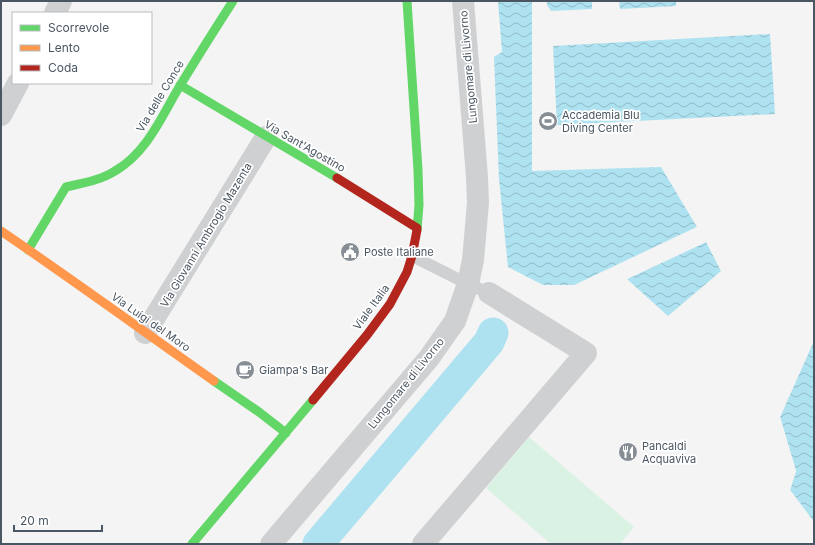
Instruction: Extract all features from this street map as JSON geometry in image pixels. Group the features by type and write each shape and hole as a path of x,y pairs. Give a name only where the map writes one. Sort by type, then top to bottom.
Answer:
{"street":[{"path":"56,12 61,1"},
{"name":"Via delle Conce","path":"28,250 66,187 100,179 116,171 141,148 159,124 180,85 233,1"},
{"name":"Viale Italia","path":"192,544 359,344 388,306 407,273 417,228 419,182 407,1"},
{"name":"Lungomare di Livorno","path":"271,544 429,358 455,321 468,284 473,260 478,202 463,1"},
{"path":"1,115 17,84"},
{"name":"Via Sant'Agostino","path":"180,85 366,195 417,228"},
{"name":"Via Giovanni Ambrogio Mazenta","path":"145,333 266,137"},
{"name":"Via Luigi del Moro","path":"1,231 59,270 145,333 259,412 286,433"},
{"path":"423,544 586,353 489,293"}],"lane":[{"path":"412,256 489,293"}],"green space":[{"path":"529,437 634,527 620,544 551,544 486,488"}],"water":[{"path":"498,1 532,1 532,171 661,167 697,227 574,285 543,285 508,267 499,179 494,57 502,52"},
{"path":"547,1 592,1 592,9 551,11 547,5"},
{"path":"619,1 676,1 676,6 620,9"},
{"path":"770,34 775,114 557,125 553,46"},
{"path":"706,242 721,271 668,316 627,279"},
{"path":"814,341 814,522 790,490 796,471 780,417"}],"pier":[{"path":"697,227 698,229 620,265 619,264"},
{"path":"705,240 706,242 627,279 626,277"},
{"path":"814,339 780,417 796,471 790,490 814,524 788,490 794,471 778,417"}],"waterway":[{"path":"318,544 489,342 493,333"}],"traffic: fast":[{"path":"28,250 66,187 104,177 127,163 137,154 153,132 233,1"},
{"path":"407,1 418,170 419,205 417,230"},
{"path":"180,85 337,178"},
{"path":"214,381 259,412 286,433"},
{"path":"192,544 313,400"}],"traffic: slow":[{"path":"1,231 214,381"}],"traffic: jam":[{"path":"337,178 417,228"},
{"path":"313,400 367,335 390,304 407,272 417,230"}],"place":[{"name":"Accademia Blu Diving Center","path":"548,121"},
{"name":"Poste Italiane","path":"350,252"},
{"name":"Giampa's Bar","path":"245,370"},
{"name":"Pancaldi Acquaviva","path":"628,452"}]}
